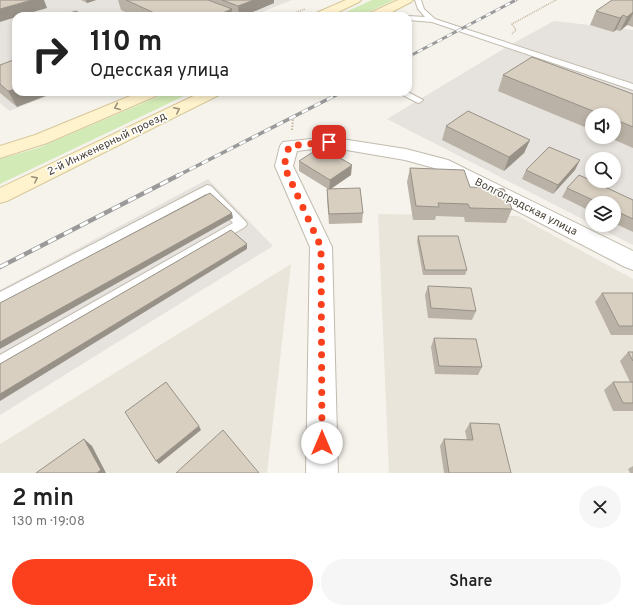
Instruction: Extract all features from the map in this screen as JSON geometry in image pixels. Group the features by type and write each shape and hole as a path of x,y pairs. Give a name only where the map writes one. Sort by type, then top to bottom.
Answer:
{"main road":[{"path":"328,12 354,0"},
{"path":"382,12 407,0"},
{"path":"0,152 25,145 57,133 144,96"},
{"name":"2-й Инженерный проезд","path":"0,196 206,96"}],"street":[{"name":"Волгоградская улица","path":"322,473 321,247 284,166 289,146 329,142 406,155 441,164 633,261"}],"lane":[{"path":"418,0 419,6 424,13 433,20"},
{"path":"412,18 433,20 633,87"},
{"path":"410,96 419,100"},
{"path":"0,298 207,189 241,224 0,363"}],"path":[{"path":"486,37 511,35 516,30 512,24 556,0"}],"shaded area":[{"path":"0,0 292,0 262,12 12,12 12,96 48,96 10,111 0,103"},
{"path":"554,21 633,30 633,245 607,232 621,232 621,196 585,196 585,220 387,119 510,45"},
{"path":"208,179 273,246 0,415 0,290"},
{"path":"378,214 518,216 633,279 633,473 389,473"},
{"path":"291,264 267,473 0,473 0,444"}],"green space":[{"path":"372,0 394,0 368,12 346,12"},
{"path":"160,96 184,96 0,184 0,159 38,148"}],"building":[{"path":"0,0 32,0 0,9"},
{"path":"126,0 208,0 232,9 225,12 152,12"},
{"path":"222,0 254,0 238,6"},
{"path":"612,0 633,0 633,12 627,17 623,15 620,18 596,11"},
{"path":"532,57 633,94 633,127 621,122 621,108 586,108 503,75"},
{"path":"12,60 12,90 8,91 0,84 0,65"},
{"path":"468,111 530,140 509,157 446,126"},
{"path":"321,147 352,165 330,180 299,161"},
{"path":"549,147 580,160 558,185 526,170"},
{"path":"410,168 464,170 470,187 504,189 512,209 470,208 468,204 438,203 439,207 416,206"},
{"path":"579,175 585,178 585,188 607,188 633,200 633,219 621,213 621,196 585,196 567,188"},
{"path":"360,188 363,213 329,214 327,189"},
{"path":"210,193 232,213 0,342 0,303"},
{"path":"231,230 247,244 0,394 0,364"},
{"path":"418,236 458,236 467,270 425,270"},
{"path":"428,286 471,288 476,311 431,308"},
{"path":"602,293 633,293 633,326 619,326"},
{"path":"434,338 476,339 482,367 439,366"},
{"path":"628,352 633,352 633,361"},
{"path":"166,382 199,426 156,461 125,412"},
{"path":"613,382 633,382 633,403 623,403"},
{"path":"470,423 499,424 511,473 449,473 444,439 473,440"},
{"path":"223,430 259,473 176,473"},
{"path":"84,439 101,470 97,473 36,473"}],"railway":[{"path":"412,55 516,0"},
{"path":"177,176 334,96"},
{"path":"0,267 179,175"}],"route":[{"path":"322,443 321,247 284,166 289,146 329,142"}]}
